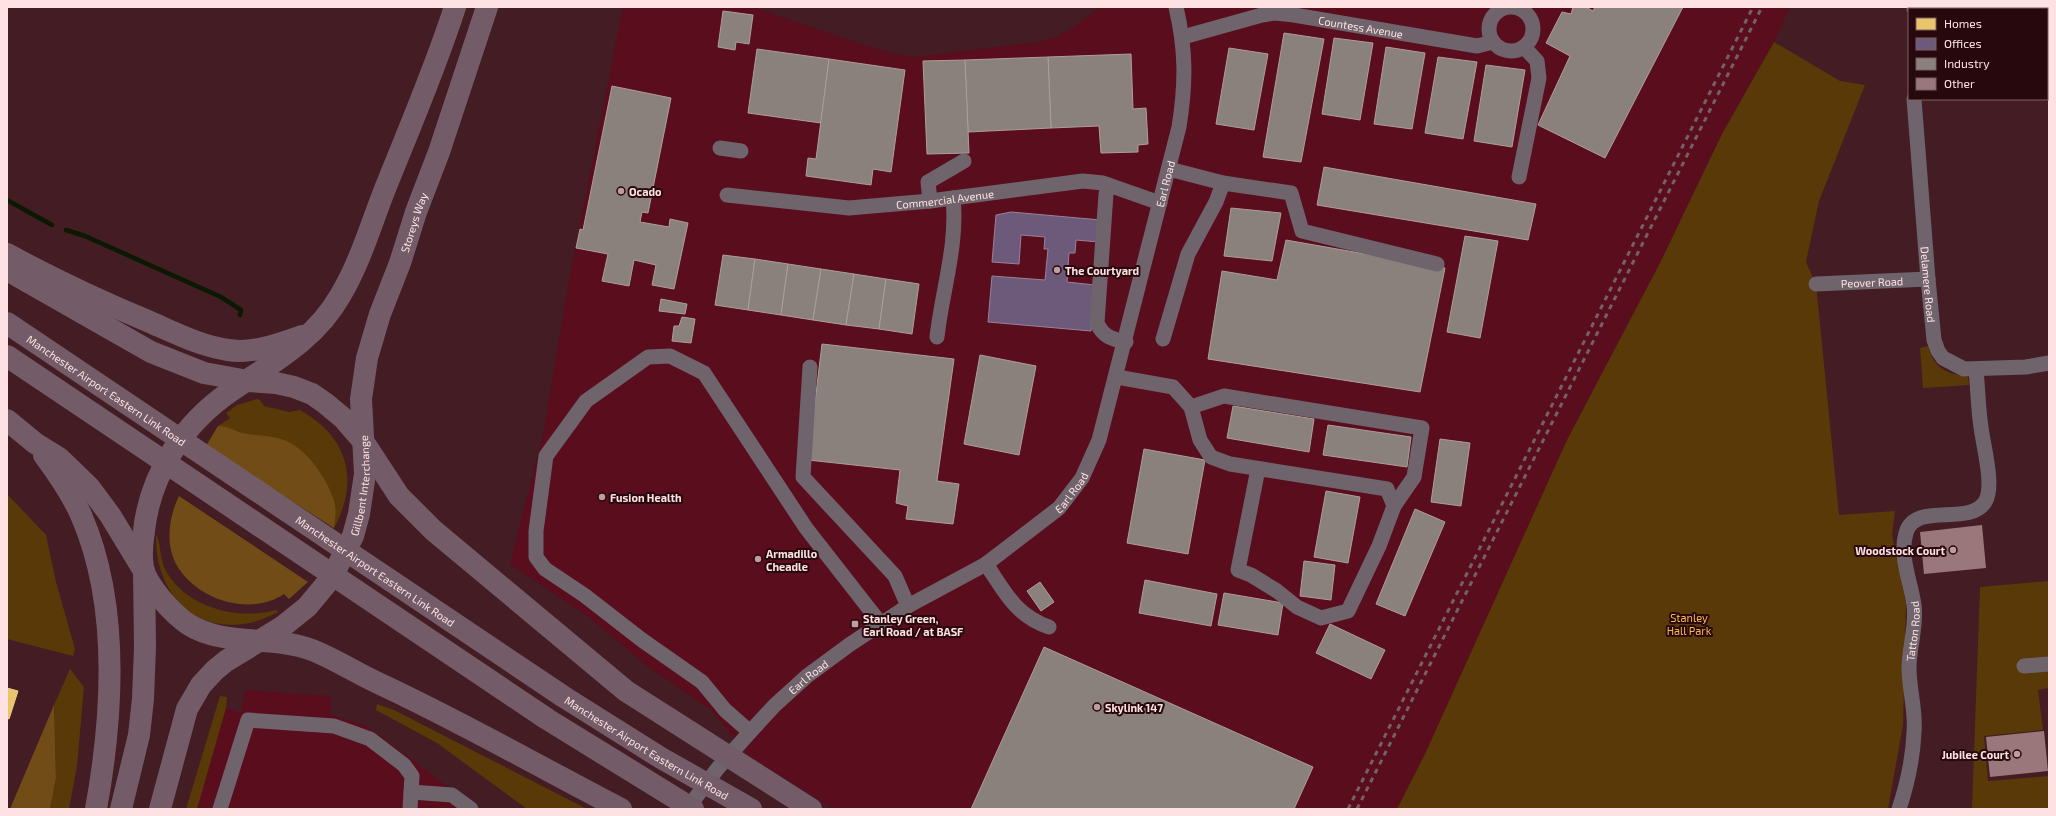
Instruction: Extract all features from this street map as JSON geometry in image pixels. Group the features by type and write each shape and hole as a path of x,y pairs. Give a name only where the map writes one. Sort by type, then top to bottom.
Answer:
{"highway":[{"path":"121,809 139,735 143,699 145,647 143,549 145,522 150,500 160,473 172,452 196,420 218,400 290,352 312,332 340,296 352,273 455,7"},
{"name":"Storeys Way","path":"363,441 361,399 363,379 372,338 400,264 416,212 439,152 487,7"},
{"path":"7,254 114,307 196,342 228,350 260,349 312,332"},
{"name":"Gillbent Interchange","path":"7,270 151,352 204,373 248,381 276,383 312,394 334,410 363,441 365,462 364,491 353,536 343,558 332,577 307,607 288,624 215,670 196,694 187,709 160,809"},
{"name":"Manchester Airport Eastern Link Road","path":"7,323 564,697 692,776 751,809"},
{"path":"7,356 547,719 686,806"},
{"path":"7,420 35,443 59,458 90,488 110,515 160,596 188,624 214,636 290,644 316,652 376,682 413,698 621,809"},
{"path":"363,441 400,496 421,520 626,692 811,809"},
{"path":"35,443 55,470 80,513 93,548 100,577 107,629 109,700 103,773 96,809"}],"street":[{"name":"Earl Road","path":"686,806 775,705 807,676 908,606 986,564 1059,508 1082,478 1100,440 1169,169 1184,98 1185,73 1183,37 1176,7"},
{"path":"1515,7 1522,10 1531,21 1532,35 1524,47 1518,50 1504,50 1493,42 1490,35 1490,20 1500,10 1515,7"},
{"name":"Countess Avenue","path":"1183,37 1262,15 1275,13 1477,46 1493,42"},
{"path":"1519,177 1540,78 1537,62 1524,47"},
{"path":"2049,59 2049,86"},
{"name":"Delamere Road","path":"1914,100 1928,279 1934,340 1938,351 1943,358 1953,364 1976,370 2049,363"},
{"path":"720,148 741,151"},
{"path":"930,201 928,182 964,161"},
{"path":"1169,169 1223,183 1291,193 1302,231 1437,264"},
{"name":"Commercial Avenue","path":"727,195 838,208 930,201 1083,181 1109,185 1160,203"},
{"path":"1163,340 1188,254 1216,202 1223,183"},
{"path":"1109,185 1106,194 1097,323 1101,332 1110,338 1126,342"},
{"path":"937,337 940,307 950,263 955,213 953,198"},
{"name":"Peover Road","path":"1816,284 1928,279"},
{"path":"750,732 725,710 702,682 545,569 536,557 536,531 546,456 586,401 648,357 670,356 704,373 806,528 881,624"},
{"path":"810,367 803,477 895,576 908,606"},
{"name":"Tatton Road","path":"1899,809 1904,793 1914,731 1909,669 1915,606 1905,557 1906,532 1912,523 1921,518 1967,513 1977,509 1985,502 1989,493 1980,426 1976,370"},
{"path":"1117,376 1173,387 1191,407 1200,440 1211,457 1230,464 1387,489 1394,506"},
{"path":"1191,407 1224,396 1422,428 1414,477 1394,506 1380,546 1348,611 1322,618 1297,607 1251,575 1238,570 1258,469"},
{"path":"986,564 1021,613 1035,622 1049,627"},
{"path":"2024,666 2049,664"},
{"path":"220,809 248,720 334,726 370,739 404,765 412,776 410,809"},
{"path":"411,792 452,796 471,809"}],"shaded area":[{"path":"623,7 753,7 855,42 895,54 914,57 1040,42 1056,37 1101,7 1790,7 1774,42 1722,134 1661,261 1567,440 1425,754 1397,809 834,809 749,756 711,710 647,666 589,617 510,564 543,434 570,275"},
{"path":"218,426 228,427 242,433 252,435 279,438 301,450 315,465 331,492 336,514 334,528 206,446"},
{"path":"179,496 308,582 289,599 284,594 270,601 256,604 240,604 225,601 210,595 197,587 185,577 176,564 170,547 169,539 171,521"},
{"path":"245,690 331,696 330,715 365,725 478,809 197,809 226,708 241,713"},
{"path":"54,705 56,778 50,809 10,809"}],"green space":[{"name":"Stanley Hall Park","path":"1774,42 1840,81 1865,85 1819,201 1806,262 1816,284 1839,515 1895,511 1892,535 1906,603 1903,725 1888,809 1397,809 1425,754 1567,440 1661,261 1722,134"},
{"path":"1928,346 1937,365 1953,374 1968,377 1969,385 1923,388 1920,348"},
{"path":"257,399 260,400 264,406 289,412 300,410 316,421 329,433 339,447 345,461 347,477 346,493 342,510 334,528 206,446 218,426 230,418 226,413 237,405"},
{"path":"7,494 46,535 56,582 75,649 73,656 7,639"},
{"path":"156,535 159,542 164,567 173,581 184,592 198,601 212,608 228,612 245,614 276,610 278,612 254,622 231,625 211,622 192,614 177,600 166,582 158,560"},
{"path":"2049,581 2049,688 2038,690 2043,730 1984,736 1988,781 2049,776 2049,809 1972,809 1980,587"},
{"path":"70,669 84,687 77,766 69,809 50,809 56,778 54,705"},
{"path":"220,696 227,697 226,708 197,809 186,809"},
{"path":"377,704 394,710 587,809 527,809 437,743 376,710"}],"building: Homes":[{"path":"7,688 18,691 9,719 7,718"}],"building: Offices":[{"name":"The Courtyard","path":"1011,212 1101,220 1099,242 1076,240 1075,253 1069,253 1067,282 1095,285 1091,331 988,322 992,276 1045,280 1048,249 1044,249 1045,237 1021,235 1019,264 992,262 996,215"}],"building: Industry":[{"path":"1573,7 1586,7 1593,11 1595,7 1683,7 1605,158 1538,125 1570,56 1546,43 1562,12 1571,14"},
{"path":"723,11 753,15 749,44 736,42 735,50 718,47"},
{"path":"1284,33 1324,39 1301,162 1263,157"},
{"path":"1334,38 1373,43 1360,120 1322,114"},
{"path":"1386,47 1425,53 1412,129 1374,124"},
{"path":"1229,48 1268,54 1254,130 1216,124"},
{"path":"757,49 829,59 821,123 748,113"},
{"path":"1131,54 1133,109 1146,108 1148,144 1138,145 1138,152 1101,153 1099,126 1051,128 1048,57"},
{"path":"1048,57 1051,128 968,132 965,60"},
{"path":"1438,57 1477,62 1463,139 1425,133"},
{"path":"829,59 905,70 891,172 873,169 871,185 806,176 808,158 816,159"},
{"path":"965,60 969,153 927,154 923,61"},
{"path":"1486,65 1525,70 1512,147 1474,141"},
{"name":"Ocado","path":"612,86 671,98 648,213 642,212 640,222 669,227 670,219 688,223 674,289 652,285 656,265 634,260 629,286 602,281 608,254 576,248 580,229 583,230"},
{"path":"1324,167 1536,204 1528,240 1317,205"},
{"path":"1231,208 1281,213 1272,261 1224,256"},
{"path":"1465,236 1498,241 1480,338 1447,332"},
{"path":"1286,240 1445,268 1420,392 1208,359 1222,271 1277,280"},
{"path":"723,255 755,259 748,310 715,305"},
{"path":"755,259 788,264 781,315 748,310"},
{"path":"788,264 821,269 813,320 781,315"},
{"path":"821,269 854,274 846,325 813,320"},
{"path":"854,274 886,279 879,329 846,325"},
{"path":"886,279 919,284 912,334 879,329"},
{"path":"661,299 687,304 685,314 659,311"},
{"path":"682,317 695,319 691,343 672,341 674,326 679,326"},
{"path":"822,344 954,359 937,481 959,484 953,524 906,519 908,506 896,503 900,470 808,460"},
{"path":"980,355 1036,366 1019,455 964,444"},
{"path":"1233,406 1314,419 1309,452 1227,438"},
{"path":"1328,425 1411,437 1407,467 1323,455"},
{"path":"1440,439 1470,443 1461,506 1431,502"},
{"path":"1144,449 1205,460 1188,554 1127,543"},
{"path":"1326,491 1360,497 1348,563 1314,557"},
{"path":"1415,509 1445,522 1405,616 1376,604"},
{"path":"1304,561 1335,565 1331,600 1300,596"},
{"path":"1145,580 1217,594 1211,626 1139,613"},
{"path":"1040,582 1054,602 1041,611 1027,591"},
{"path":"1224,593 1283,603 1278,635 1218,625"},
{"path":"1330,624 1385,650 1371,679 1316,653"},
{"name":"Skylink 147","path":"1044,647 1313,767 1294,809 971,809"}],"building: Other":[{"name":"Woodstock Court","path":"1982,525 1986,568 1924,574 1920,532"},
{"name":"Jubilee Court","path":"2044,731 2048,771 1990,777 1986,737"}],"waterway":[{"path":"7,200 52,225"},
{"path":"66,230 85,236 221,297 241,310 240,315"}],"railway":[{"path":"1348,809 1753,7"},
{"path":"1357,809 1762,7"}],"place":[{"name":"Ocado","path":"621,191"},
{"name":"The Courtyard","path":"1057,270"},
{"name":"Fusion Health","path":"602,497"},
{"name":"Woodstock Court","path":"1953,550"},
{"name":"Armadillo Cheadle","path":"758,559"},
{"name":"Stanley Green, Earl Road / at BASF","path":"855,624"},
{"name":"Skylink 147","path":"1097,707"},
{"name":"Jubilee Court","path":"2017,754"}]}
